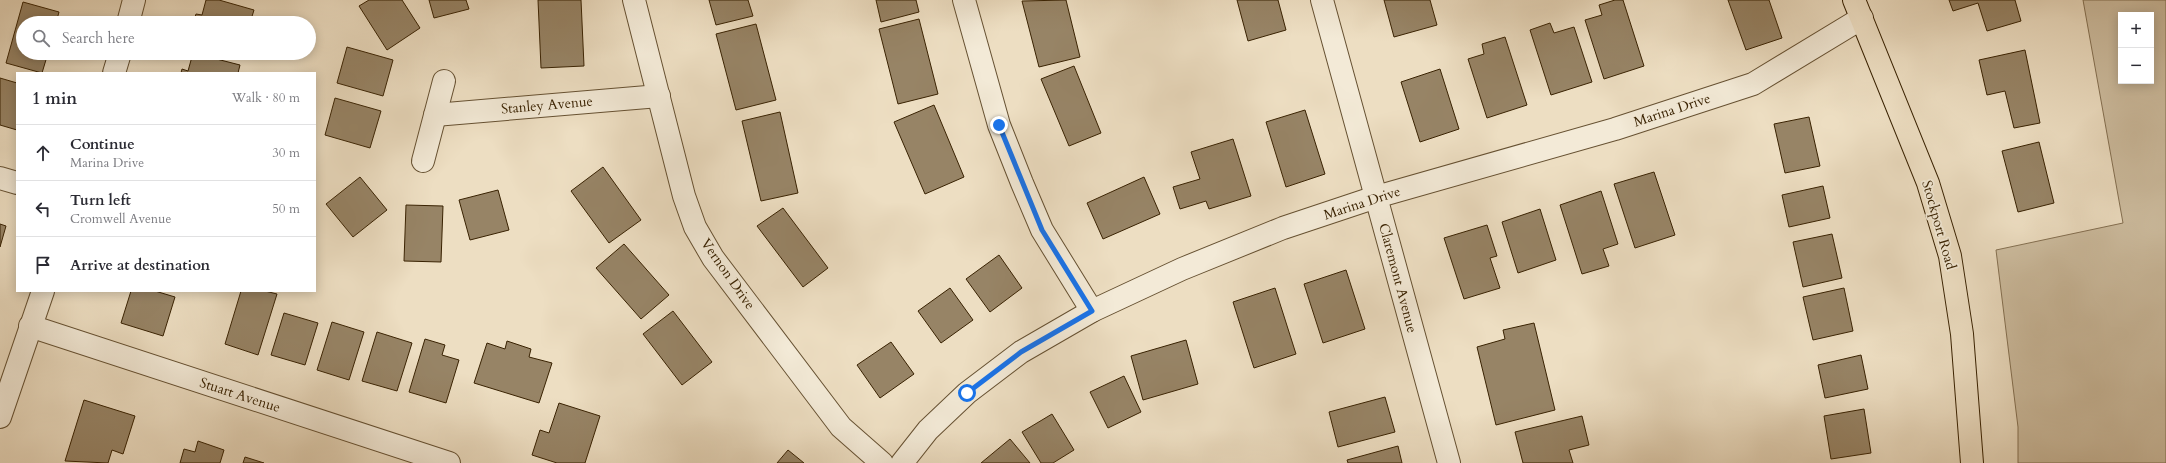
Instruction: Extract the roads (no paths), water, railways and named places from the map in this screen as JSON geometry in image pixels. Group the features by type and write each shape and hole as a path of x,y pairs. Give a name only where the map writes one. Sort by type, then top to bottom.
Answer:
{"main road":[{"name":"Stockport Road","path":"1858,9 1928,183 1950,256 1962,334 1972,463"}],"street":[{"path":"130,16 134,0"},
{"name":"Vernon Drive","path":"634,0 684,196 695,226 713,258 841,427 882,463"},
{"path":"964,0 999,125 1025,190 1042,230 1092,311"},
{"name":"Claremont Avenue","path":"1322,0 1449,463"},
{"name":"Marina Drive","path":"902,463 928,430 967,393 1021,352 1092,311 1204,260 1283,228 1376,197 1615,129 1753,84 1858,9"},
{"path":"114,72 118,60"},
{"path":"423,161 444,81"},
{"name":"Stanley Avenue","path":"435,114 659,96"},
{"path":"0,178 16,183"},
{"path":"0,417 43,292"},
{"name":"Stuart Avenue","path":"30,326 449,463"}]}
